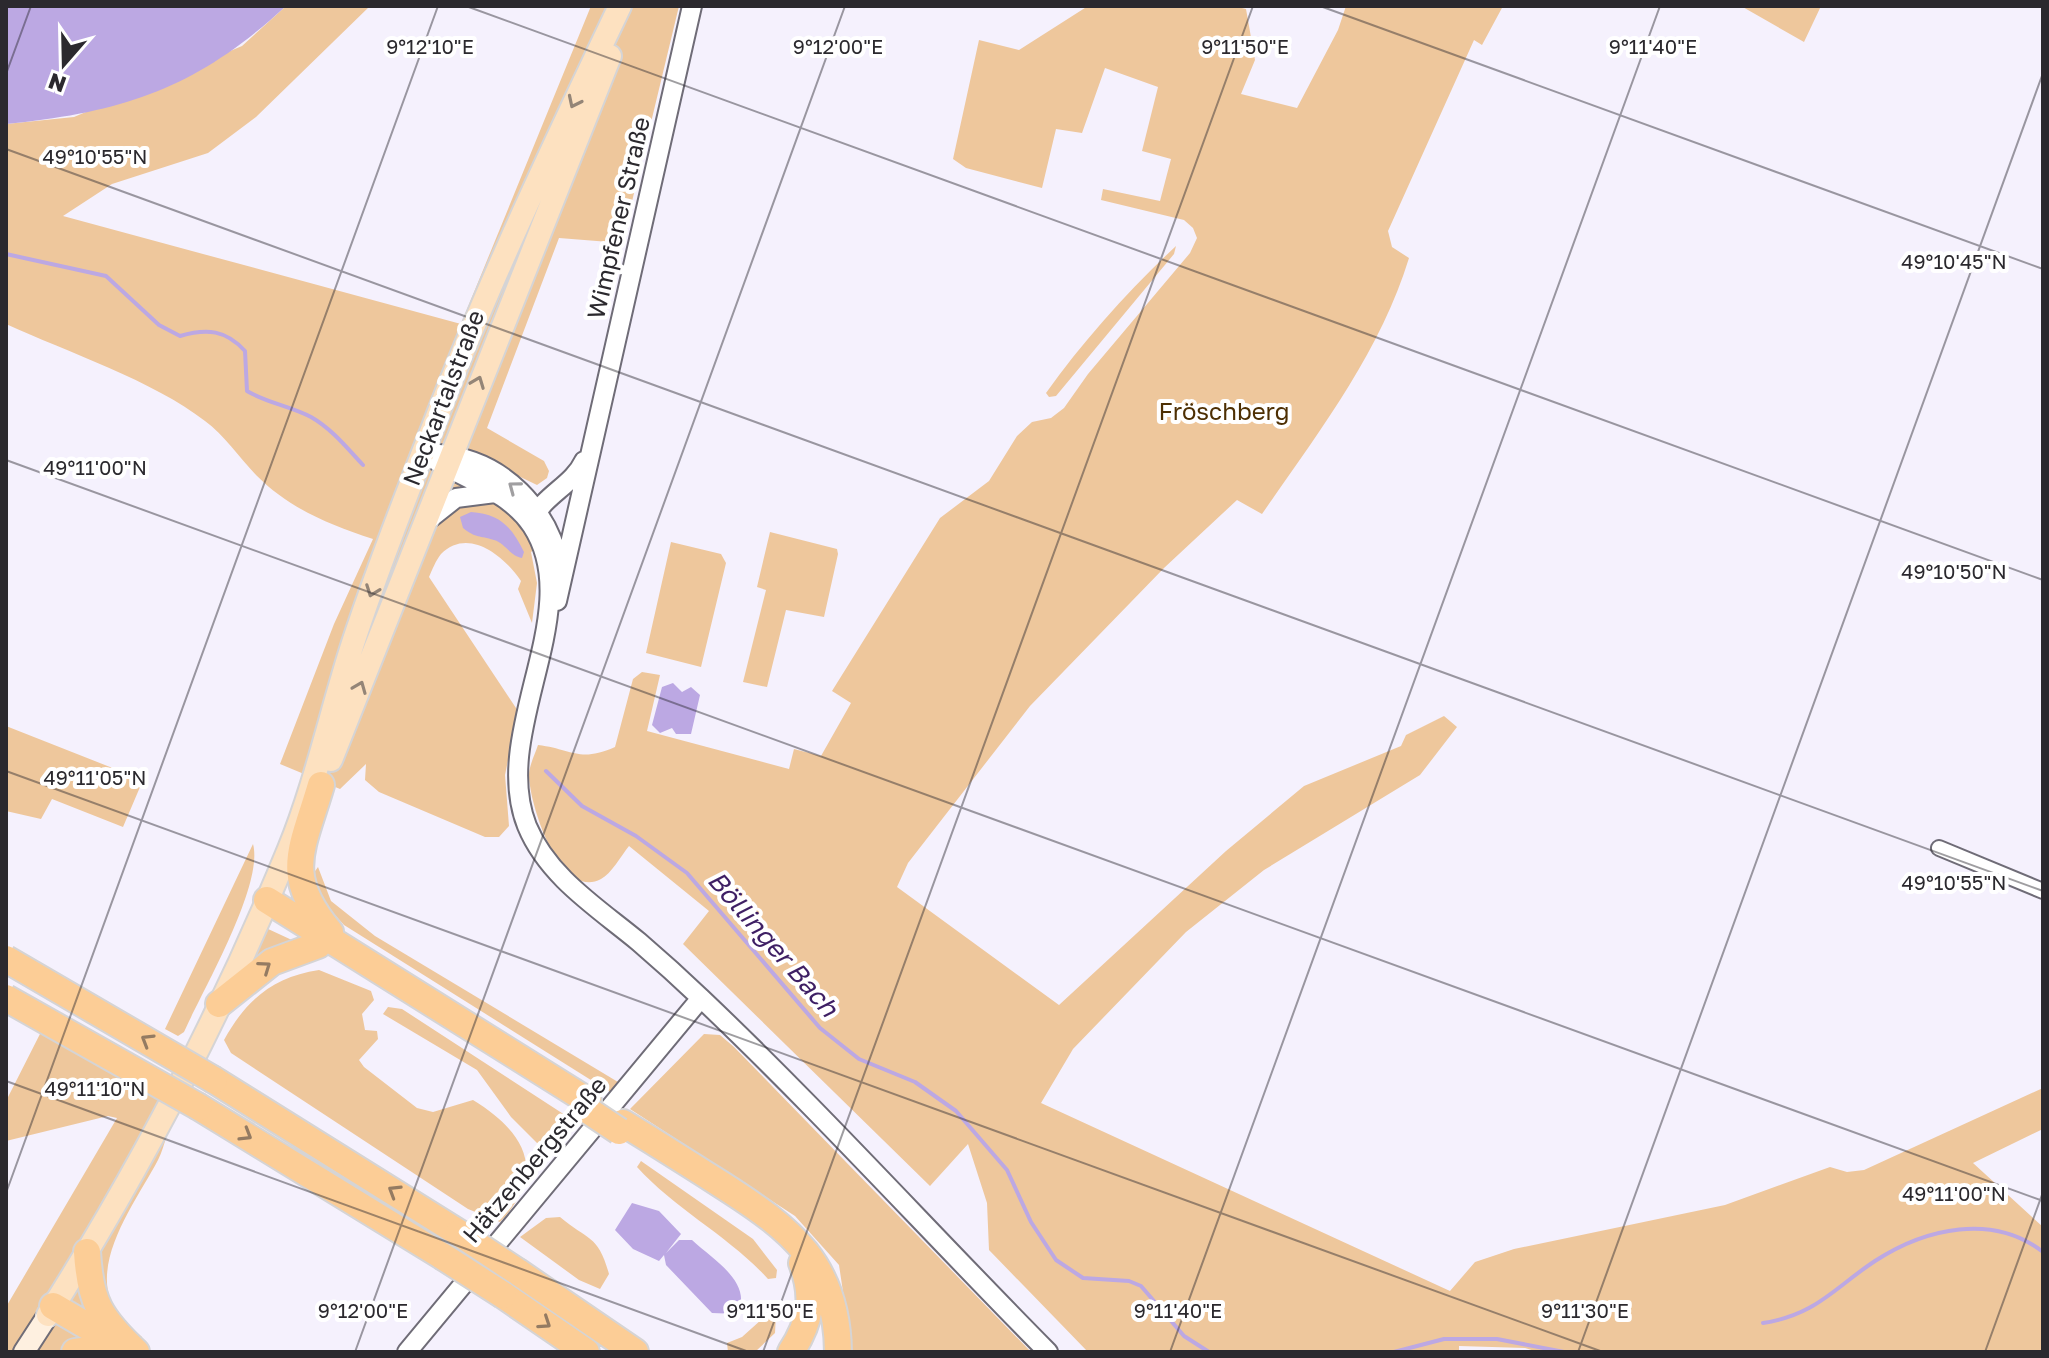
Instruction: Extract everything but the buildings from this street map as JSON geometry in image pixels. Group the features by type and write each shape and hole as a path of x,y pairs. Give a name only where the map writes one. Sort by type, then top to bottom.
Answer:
{"highway":[{"path":"313,796 300,858 300,880 328,943"},
{"path":"264,908 328,943 387,983 586,1104 750,1213 792,1250 806,1273 811,1311 791,1352"},
{"path":"219,1004 272,962 328,943"},
{"path":"6,959 214,1080 459,1233 635,1352"},
{"path":"6,998 199,1107 442,1256 586,1352"},
{"path":"621,1127 754,1206 799,1243 816,1265 829,1291 838,1352"},
{"path":"87,1252 89,1286 98,1311 135,1352"},
{"path":"50,1310 135,1352"},
{"path":"50,1310 67,1332 93,1351"}],"main road":[{"name":"Neckartalstraße","path":"313,796 354,640 423,452 517,220 620,6"},
{"name":"Neckartalstraße","path":"50,1310 87,1252 219,1004 264,908 407,568 595,99 627,6"},
{"path":"24,1352 50,1310"}],"street":[{"name":"Wimpfener Straße","path":"520,743 562,577 692,6"},
{"name":"Wimpfener Straße","path":"535,517 577,474 593,441"},
{"name":"Wimpfener Straße","path":"423,452 515,484 556,544 562,577"},
{"path":"447,462 535,517"},
{"path":"419,532 456,498 495,493"},
{"name":"Wimpfener Straße","path":"535,517 550,588 520,743 518,780 522,808 541,853 572,888 701,998 1048,1352"},
{"path":"1939,848 2043,891"},
{"name":"Hätzenbergstraße","path":"407,1352 701,998"}],"green space":[{"path":"286,6 370,6 256,117 208,153 112,184 63,216 461,324 591,6 679,6 622,243 559,238 487,428 544,461 549,471 547,478 537,485 477,456 535,549 531,552 537,583 532,623 518,589 521,581 506,563 486,548 463,543 452,546 439,556 429,577 518,711 505,775 509,826 499,837 485,837 379,792 365,780 366,764 340,789 280,764 334,624 373,539 325,521 282,497 256,475 225,439 184,406 136,380 6,324 6,124 74,117 242,46"},
{"name":"Fröschberg","path":"1088,6 1234,6 1246,9 1255,60 1241,94 1297,108 1338,30 1346,6 1503,6 1482,45 1474,40 1388,231 1392,247 1409,258 1382,327 1346,391 1305,453 1262,514 1237,500 1164,568 1030,706 908,863 897,887 1059,1005 1226,851 1304,786 1401,746 1406,735 1444,716 1457,727 1420,775 1264,870 1186,932 1073,1049 1041,1103 1450,1291 1475,1262 1514,1249 1725,1205 1830,1167 1847,1172 1864,1170 2043,1088 2043,1129 1973,1163 2043,1227 2043,1352 1538,1352 1525,1348 1459,1346 1459,1352 1088,1352 989,1250 987,1203 968,1144 930,1186 683,944 709,911 629,846 601,879 586,882 572,876 560,863 541,826 530,788 529,771 538,745 576,754 593,754 615,747 633,679 642,672 660,675 647,731 789,769 794,749 821,756 851,703 832,691 940,518 989,481 1017,436 1032,422 1051,418 1064,408 1088,374 1190,253 1197,238 1193,228 1184,220 1101,200 1103,189 1160,201 1171,159 1142,151 1158,87 1105,68 1082,133 1056,129 1042,188 966,168 953,159 979,40 1019,50"},
{"path":"1741,6 1821,6 1804,42"},
{"path":"1176,246 1174,254 1056,396 1049,397 1046,393 1091,335"},
{"path":"770,532 837,549 838,554 824,617 786,610 767,687 743,682 766,590 757,587"},
{"path":"671,542 721,554 726,563 701,667 646,653"},
{"path":"6,726 143,780 123,827 52,799 41,819 6,811"},
{"path":"253,844 250,885 241,910 184,1032 178,1036 165,1029"},
{"path":"318,867 331,901 375,936 618,1082 610,1092 344,925 323,902 313,874"},
{"path":"266,928 294,941 250,965"},
{"path":"319,970 371,991 374,1000 362,1014 365,1030 377,1031 378,1039 359,1060 364,1067 417,1108 433,1112 473,1100 491,1112 517,1139 524,1154 526,1170 523,1186 515,1204 500,1222 468,1209 231,1053 224,1040 252,1002 288,978"},
{"path":"388,1007 402,1009 568,1117 568,1135 563,1145 547,1153 511,1117 477,1070 383,1014"},
{"path":"41,1032 177,1108 161,1154 121,1227 108,1264 107,1282 112,1305 142,1337 131,1352 6,1352 6,1307 117,1118 108,1116 6,1141 6,1101"},
{"path":"704,1034 720,1035 734,1047 1031,1352 852,1352 839,1265 795,1216 630,1109"},
{"path":"641,1161 753,1239 777,1270 776,1278 768,1279 737,1249 668,1197 637,1167"},
{"path":"560,1217 591,1240 601,1252 609,1274 600,1289 579,1280 520,1237 546,1218"},
{"path":"770,1312 776,1315 775,1333 755,1352 728,1352 727,1343 742,1337"}],"shaded area":[{"path":"6,6 286,6 221,57 157,91 87,112 6,124"},
{"path":"471,512 504,523 524,552 522,558 498,542 463,528 460,517"},
{"path":"673,683 682,692 691,687 700,695 691,734 676,734 672,728 660,733 652,725 662,687"},
{"path":"632,1203 659,1211 681,1234 666,1253 679,1240 692,1240 729,1273 740,1292 738,1314 712,1313 666,1265 664,1255 659,1261 633,1249 615,1230"}],"waterway":[{"name":"Böllinger Bach","path":"6,254 106,276 159,325 180,336 207,332 231,339 245,351 247,391 319,422 363,465"},
{"name":"Böllinger Bach","path":"546,771 582,806 636,836 687,873 820,1028 859,1059 915,1082 956,1111 1007,1170 1031,1222 1056,1260 1083,1278 1129,1281 1141,1286 1184,1336 1209,1352"},
{"path":"1763,1323 1811,1307 1875,1261 1937,1233 1981,1229 2003,1232 2043,1252"},
{"path":"1394,1352 1444,1339 1497,1339 1564,1352"}]}
